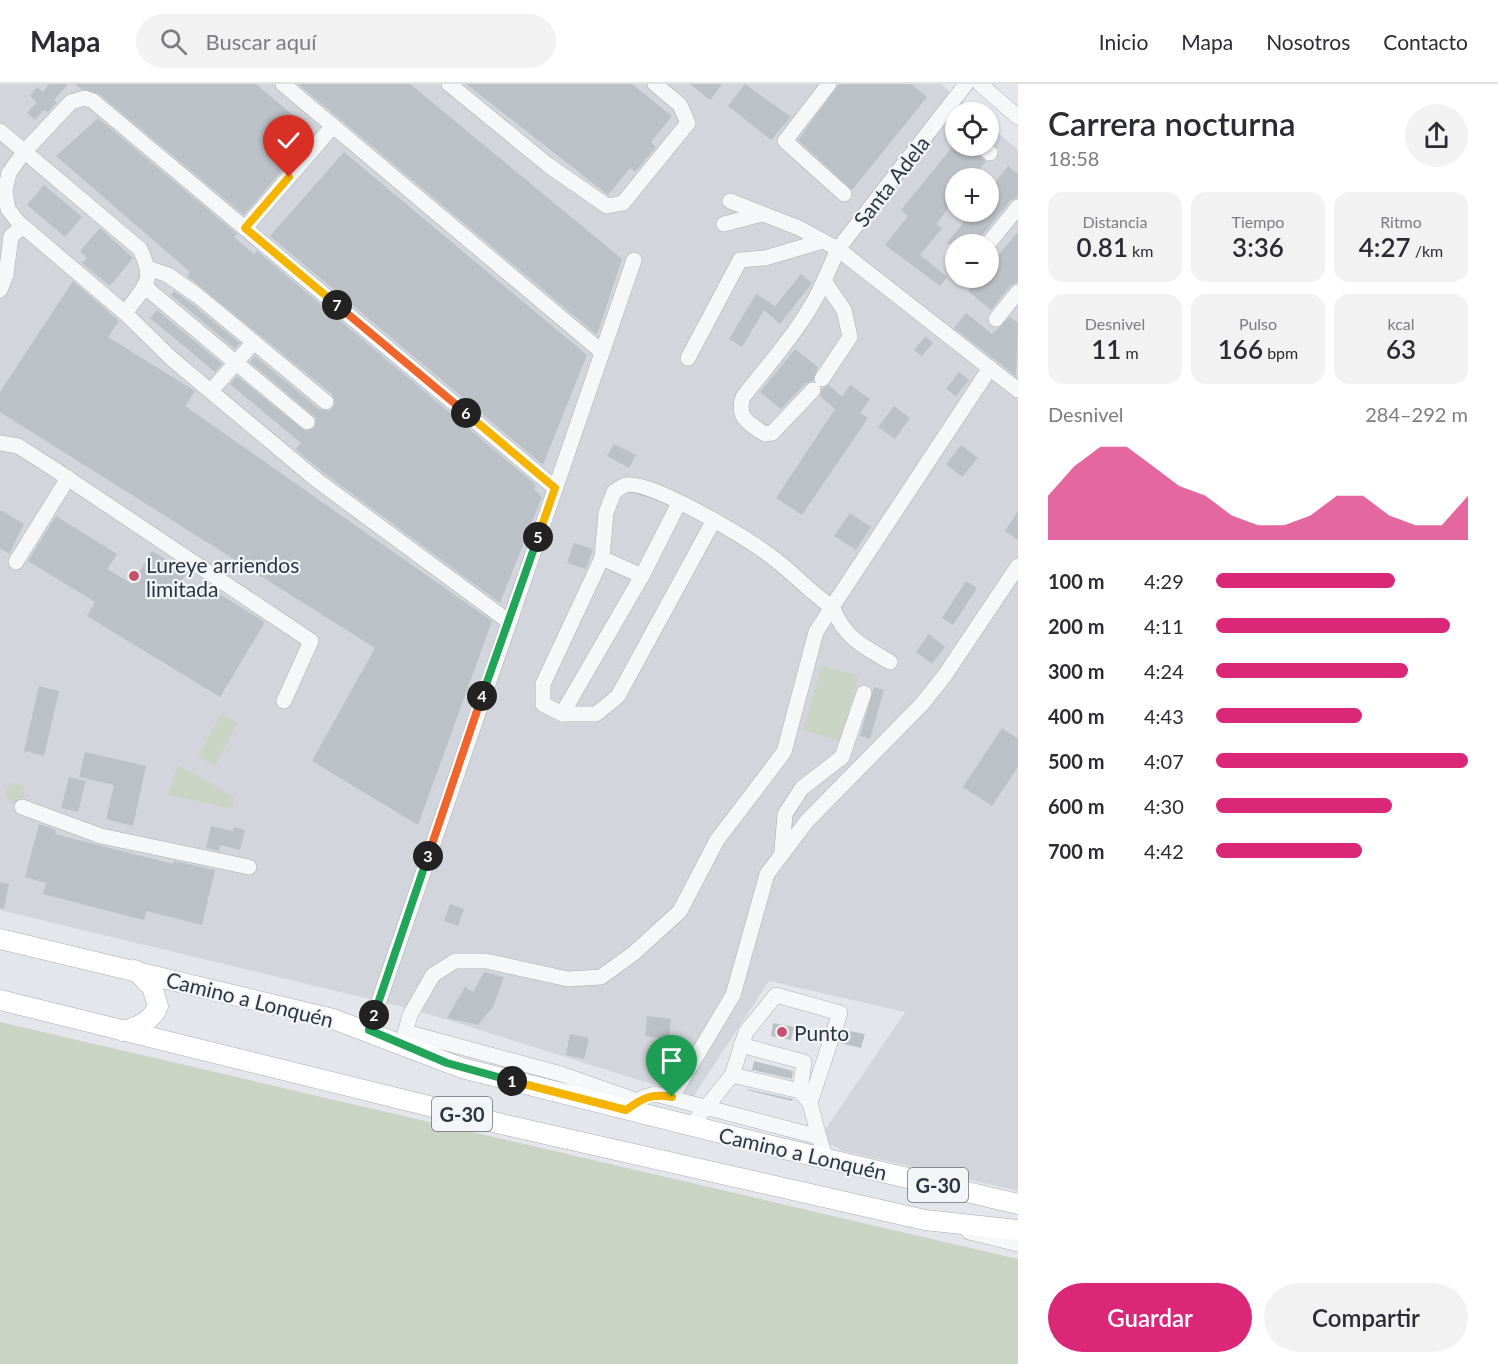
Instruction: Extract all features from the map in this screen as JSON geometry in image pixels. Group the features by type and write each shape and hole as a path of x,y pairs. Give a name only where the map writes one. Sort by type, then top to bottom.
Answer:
{"main road":[{"name":"Camino a Lonquén","path":"0,939 333,1018 404,1038 462,1068 632,1105 691,1126 1018,1204"},
{"path":"123,1031 146,1022 154,1015 158,1006 152,987 135,970"},
{"name":"Camino a Lonquén","path":"0,1000 510,1126 925,1220 1018,1230"}],"street":[{"path":"283,84 602,352"},
{"path":"449,84 548,165 607,206 623,203 688,123 680,105 655,84"},
{"path":"829,84 785,141 844,194"},
{"name":"Santa Adela","path":"957,102 966,84"},
{"path":"980,84 1018,117"},
{"path":"508,621 318,481 172,358 125,313 23,227 9,208 5,192 9,173 24,152 71,102 85,98 93,101 555,488"},
{"name":"Santa Adela","path":"824,281 844,310 850,336 818,385 772,433 765,434 746,421 741,414 740,407 743,397 818,295 824,281 838,249 945,122"},
{"path":"245,228 333,126"},
{"path":"0,131 140,249 149,275 125,313"},
{"path":"730,201 838,249 1018,390"},
{"path":"996,234 1018,207"},
{"path":"724,224 762,214"},
{"path":"0,290 6,275 11,236 23,227"},
{"path":"688,358 740,260 765,258 823,241"},
{"path":"369,1030 634,260"},
{"path":"148,268 176,280 326,402"},
{"path":"144,286 307,422"},
{"path":"996,319 1018,292"},
{"path":"211,391 254,342"},
{"path":"404,1038 410,1015 433,975 455,961 486,961 568,979 601,977 634,953 680,911 717,840 784,752 816,632 990,368"},
{"path":"0,443 18,446 310,641 284,702"},
{"path":"16,562 68,478"},
{"path":"714,520 618,696 596,714 562,714 543,704 543,684 602,558 606,513 614,492 626,485 647,488 679,503 714,520 766,552 808,591 832,607 842,629 862,646 890,662"},
{"path":"562,714 642,576 679,503"},
{"path":"602,558 642,576"},
{"path":"672,1097 733,995 767,874 782,850 834,792 922,704 945,675 1018,566"},
{"path":"782,850 785,814 802,788 842,757 864,693"},
{"path":"22,807 101,836 249,867"},
{"path":"691,1126 732,1075 746,1032 776,995 840,1013 805,1097"},
{"path":"741,1045 804,1062 805,1097 826,1159"},
{"path":"732,1075 805,1097"},
{"path":"632,1105 655,1094 819,1137"},
{"path":"985,1196 1018,1212"},
{"name":"Camino a Lonquén","path":"925,1220 1018,1244"}],"shaded area":[{"path":"0,84 941,84 962,102 945,102 945,156 999,156 999,134 1018,150 1018,1191 843,1151 826,1142 825,1130 905,1012 769,981 693,1097 419,1011 0,910"}],"green space":[{"path":"822,665 859,676 840,741 803,730"},
{"path":"221,714 238,723 215,766 198,756"},
{"path":"178,765 235,797 233,806 229,808 168,795"},
{"path":"11,783 19,783 25,789 25,797 19,803 11,803 5,797 5,789"},
{"path":"0,1022 1018,1259 1018,1364 0,1364"}],"building":[{"path":"49,84 68,84 54,100 57,102 48,112 44,110 35,120 27,113 37,102 30,96 37,87 43,92"},
{"path":"75,84 256,84 314,133 244,215 99,94 81,89"},
{"path":"298,84 410,84 622,259 597,335"},
{"path":"466,84 632,84 672,116 651,142 656,147 635,172 630,168 608,195"},
{"path":"690,84 722,84 710,100"},
{"path":"745,84 791,117 771,140 728,106"},
{"path":"839,84 911,84 927,97 852,190 798,140"},
{"path":"98,118 237,234 234,237 254,254 257,251 536,485 534,489 542,497 500,603 324,473 295,449 301,443 230,384 237,376 305,431 315,428 316,418 250,362 255,356 320,410 330,411 335,404 332,394 187,276 190,272 56,156"},
{"path":"344,152 587,355 543,465 270,236"},
{"path":"945,156 979,156 986,161 980,168 945,168 945,213 936,224 942,228 920,255 945,275 940,286 885,245 908,216 901,210"},
{"path":"1008,166 1018,174 1018,197 1010,201 999,215 999,177"},
{"path":"44,185 82,217 65,237 27,205"},
{"path":"964,222 993,222 983,234 954,234"},
{"path":"100,228 133,258 110,286 82,263 87,258 80,251"},
{"path":"1018,232 1018,282 1010,286 991,310 968,291 971,288 999,288 999,254"},
{"path":"801,274 812,283 780,324 764,310 742,347 729,339 756,294 775,306"},
{"path":"73,281 119,321 108,337 195,391 185,406 492,621 418,825 312,761 375,648 0,412 0,392"},
{"path":"174,291 240,343 235,349 171,295"},
{"path":"157,310 222,364 215,372 150,318"},
{"path":"966,313 992,334 1010,317 1018,323 1016,376 954,328"},
{"path":"926,336 933,343 922,356 914,350"},
{"path":"795,349 818,367 813,381 806,383 781,409 760,392"},
{"path":"959,372 969,380 956,396 946,389"},
{"path":"829,385 842,397 850,385 870,399 860,413 868,418 802,515 776,498 835,409 820,396 822,389"},
{"path":"894,406 910,418 895,439 878,427"},
{"path":"614,444 636,455 629,468 607,456"},
{"path":"961,445 978,458 962,477 946,464"},
{"path":"0,510 24,524 9,554 0,548"},
{"path":"1018,511 1018,540 1005,531"},
{"path":"850,513 871,527 856,550 834,536"},
{"path":"56,516 117,554 107,569 132,584 152,551 187,572 179,586 201,600 208,587 265,622 220,697 87,616 95,602 28,561"},
{"path":"574,543 593,549 586,569 567,563"},
{"path":"966,581 977,588 953,625 942,618"},
{"path":"929,634 945,647 932,664 916,652"},
{"path":"39,686 59,691 44,756 24,751"},
{"path":"874,687 884,690 870,739 860,736"},
{"path":"1002,728 1018,739 1018,767 992,806 963,787"},
{"path":"85,752 146,766 133,826 106,819 114,785 79,777"},
{"path":"69,777 86,781 78,812 61,808"},
{"path":"39,824 56,830 55,834 173,864 174,861 215,870 202,925 146,911 144,920 43,894 46,883 25,877"},
{"path":"211,826 233,831 234,827 245,830 240,850 220,845 219,851 206,848"},
{"path":"0,882 9,884 4,909 0,908"},
{"path":"450,904 464,909 458,926 444,921"},
{"path":"484,972 504,977 493,1007 478,1025 447,1018 465,987 473,992"},
{"path":"647,1016 671,1019 669,1039 645,1036"},
{"name":"Punto","path":"773,1023 794,1027 791,1040 771,1036"},
{"path":"845,1030 865,1034 861,1048 840,1043"},
{"path":"570,1034 589,1038 584,1059 566,1055"},
{"path":"754,1061 793,1071 792,1079 752,1070"},
{"path":"747,1089 793,1099 792,1101"}],"place":[{"name":"Lureye arriendos limitada","path":"134,576"},
{"name":"Punto","path":"782,1032"}],"route":[{"path":"289,177 245,228 555,488 369,1030 462,1068 626,1110 644,1097 655,1094 672,1097"}]}
